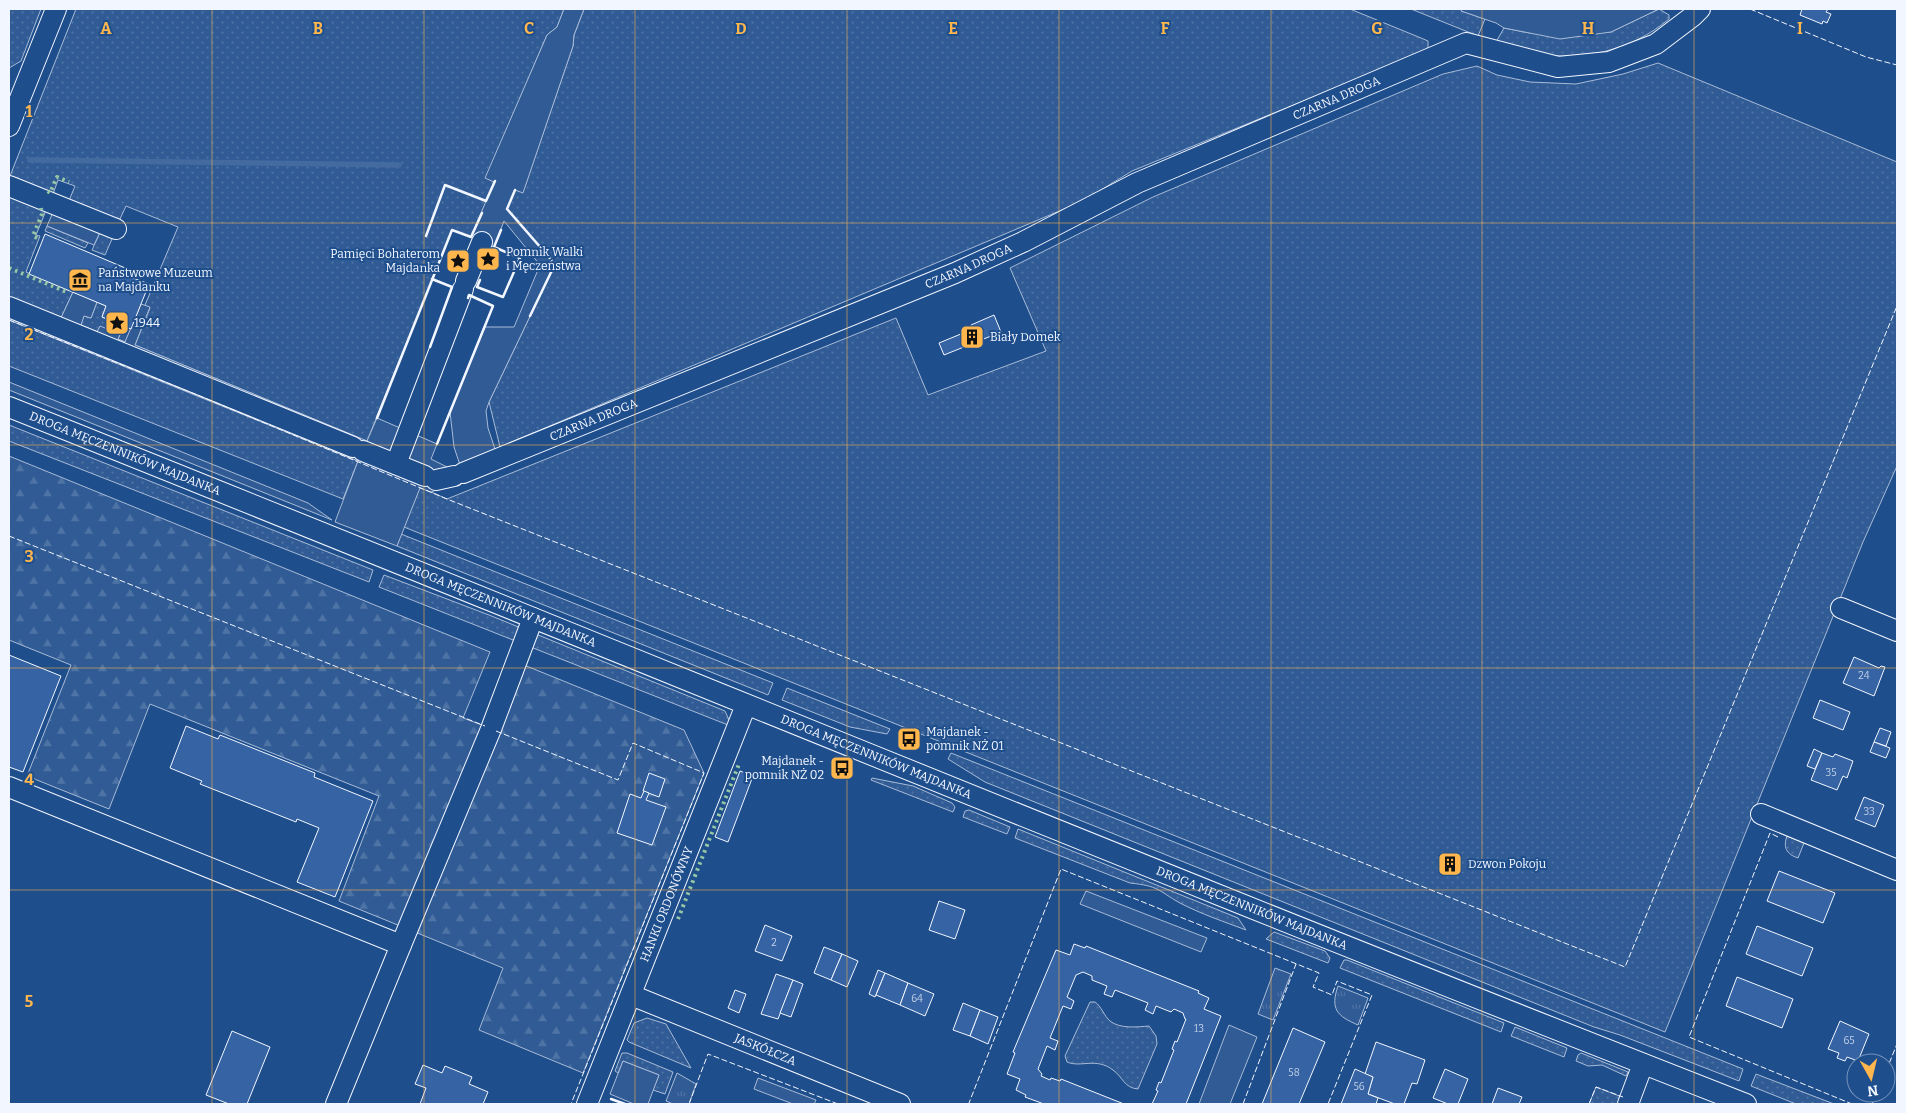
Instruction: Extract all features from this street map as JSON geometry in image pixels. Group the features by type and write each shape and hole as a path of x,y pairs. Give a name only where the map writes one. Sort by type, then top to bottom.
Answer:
{"street":[{"path":"9,126 56,9"},
{"name":"CZARNA DROGA","path":"396,464 444,476 955,273 1023,242 1137,183 1466,43 1558,67 1610,62 1656,44 1694,16 1700,9"},
{"path":"9,186 116,229"},
{"path":"9,307 396,464 482,242"},
{"name":"DROGA MĘCZENNIKÓW MAJDANKA","path":"9,407 746,705 1746,1104"},
{"path":"1841,608 1897,631"},
{"path":"336,1104 487,738 533,618"},
{"name":"HANKI ORDONÓWNY","path":"587,1104 746,705"},
{"path":"9,787 401,945"},
{"path":"1760,814 1897,870"},
{"name":"JASKÓŁCZA","path":"631,995 900,1104"},
{"path":"1628,1104 1643,1064"}],"green space":[{"path":"9,9 41,9 21,61 9,68"},
{"path":"76,9 564,9 557,27 547,35 486,178 495,181 471,237 452,230 367,441 135,345 150,308 145,305 178,227 126,206 120,219 113,222 68,203 75,186 58,180 52,197 13,181 10,176"},
{"path":"584,9 1350,9 1428,41 1428,48 1423,52 1132,171 1083,201 500,447 489,402 555,264 507,209 515,190 523,192"},
{"path":"1411,9 1462,9 1462,11 1485,19 1478,36"},
{"path":"1659,9 1669,15 1669,19 1654,30 1622,46 1587,55 1569,56 1533,53 1496,42 1504,28 1530,33 1611,32"},
{"path":"1658,63 1897,162 1897,466 1863,542 1665,1032 404,527 420,487 447,499 896,318 928,395 1046,351 1010,268 1153,197 1443,74 1477,66 1497,75 1530,82 1576,84 1623,74"},
{"path":"9,193 43,206 45,213 36,235 40,236 26,272 73,292 60,320 9,299"},
{"path":"47,226 88,243 85,248 45,231"},
{"path":"101,230 108,232 112,239 105,255 92,250"},
{"path":"97,302 106,306 102,317 131,329 125,342 118,339 120,335 100,327 98,332 80,325 84,316 91,318"},
{"path":"9,320 358,461 343,499 9,366"},
{"path":"9,425 373,570 369,582 9,441"},
{"path":"9,456 490,652 463,718 498,731 524,665 684,730 704,773 583,1073 479,1030 503,968 339,901 379,796 150,704 109,809 27,776 71,665 9,640"},
{"path":"401,534 773,683 768,695 397,546"},
{"path":"384,575 489,615 725,711 729,720 728,725 379,587"},
{"path":"787,688 890,729 887,734 850,727 782,700"},
{"path":"951,753 1743,1069 1739,1081 1620,1035 1594,1027 985,782 948,759"},
{"path":"872,778 913,786 952,803 955,807 953,812 871,780"},
{"path":"969,810 1010,827 1007,834 963,817 965,811"},
{"path":"1018,829 1238,918 1246,930 1188,907 1152,887 1130,883 1015,838"},
{"path":"1787,836 1804,843 1798,858 1786,850"},
{"path":"1274,932 1325,951 1330,958 1328,963 1266,939"},
{"path":"1344,960 1504,1023 1501,1032 1340,968"},
{"path":"1275,968 1291,974 1273,1020 1258,1014"},
{"path":"1338,986 1368,998 1358,1025 1340,1015 1337,1011 1335,1001"},
{"path":"1090,1002 1095,1002 1114,1024 1129,1027 1149,1026 1156,1036 1157,1044 1138,1089 1130,1087 1107,1066 1095,1063 1072,1064 1067,1062 1065,1056"},
{"path":"647,1018 666,1024 691,1068 627,1040 634,1023"},
{"path":"1515,1027 1567,1048 1564,1057 1511,1036"},
{"path":"622,1053 627,1053 673,1072 665,1094 653,1090 659,1075 623,1061 618,1073 615,1071"},
{"path":"1581,1053 1628,1072 1626,1076 1602,1065 1588,1066 1576,1061"},
{"path":"677,1073 696,1084 689,1104 673,1104 666,1101"},
{"path":"1756,1074 1834,1104 1796,1104 1751,1086"},
{"path":"1596,1087 1622,1097 1620,1104 1589,1104"}],"shaded area":[{"path":"564,9 584,9 523,193 515,190 507,209 555,264 486,411 488,428 496,452 465,480 454,447 450,412 484,327 514,327 540,265 504,221 494,247 471,237 494,182 485,178 547,35 557,27"},
{"path":"1462,9 1659,9 1611,32 1560,39 1504,28 1496,23 1461,11"},
{"path":"54,210 101,230 94,245 47,226"},
{"path":"73,292 97,302 91,318 84,316 81,325 97,332 100,326 120,334 118,339 125,342 141,304 150,307 135,345 367,441 377,418 437,444 431,459 451,469 456,483 431,492 420,488 397,546 335,522 358,461 9,320 9,299 60,320"},
{"path":"9,382 308,503 332,520 9,390"},
{"path":"1086,891 1207,938 1201,952 1080,904"},
{"path":"1229,1025 1257,1037 1230,1104 1199,1104"},
{"path":"623,1061 659,1075 648,1104 634,1104 610,1094"},
{"path":"758,1078 816,1100 814,1104 793,1104 754,1089"}],"building":[{"path":"1802,9 1828,9 1826,12 1831,14 1827,23 1823,21 1822,24 1800,15"},
{"path":"45,234 130,270 128,276 149,284 131,329 102,317 106,306 29,274"},
{"name":"Biały Domek","path":"994,315 1001,332 944,355 939,343 973,329 971,325"},
{"path":"9,655 61,676 23,772 9,767"},
{"path":"1854,657 1879,668 1881,666 1885,667 1874,696 1843,683"},
{"path":"1820,700 1850,712 1843,730 1813,718"},
{"path":"186,726 218,739 220,735 315,773 314,777 373,801 335,897 297,882 319,828 297,819 296,822 200,784 202,781 170,768"},
{"path":"1880,728 1891,732 1886,746 1874,742"},
{"path":"1874,742 1890,748 1886,758 1870,752"},
{"path":"1814,749 1822,753 1815,769 1807,766"},
{"path":"1822,753 1833,757 1835,754 1853,761 1847,778 1843,776 1837,790 1811,780"},
{"path":"740,771 753,776 728,842 715,837"},
{"path":"649,773 665,779 659,797 643,791"},
{"path":"644,791 649,793 646,800 666,807 652,845 617,833 630,794 641,798"},
{"path":"1864,797 1884,805 1875,827 1855,819"},
{"name":"Dzwon Pokoju","path":"1448,858 1455,861 1452,870 1445,867"},
{"path":"1779,871 1835,893 1823,923 1767,901"},
{"path":"939,901 965,910 955,939 929,930"},
{"path":"765,925 792,936 782,961 755,951"},
{"path":"1757,926 1813,948 1802,976 1746,954"},
{"path":"1074,944 1085,948 1086,946 1199,991 1198,993 1209,998 1204,1009 1221,1016 1186,1104 1152,1104 1158,1091 1156,1090 1159,1082 1161,1083 1174,1050 1172,1049 1175,1041 1177,1042 1186,1019 1183,1013 1174,1009 1171,1012 1156,1006 1153,1014 1145,1010 1148,1003 1115,990 1112,997 1104,994 1107,986 1092,980 1092,976 1083,972 1076,975 1067,997 1074,1001 1071,1009 1063,1006 1050,1038 1058,1041 1055,1050 1047,1046 1038,1069 1042,1074 1041,1076 1050,1080 1051,1078 1060,1081 1061,1079 1124,1104 1044,1104 1025,1097 1026,1095 1016,1090 1020,1079 1007,1074 1015,1053 1013,1052 1056,950 1070,955"},
{"path":"824,947 842,954 831,980 814,973"},
{"path":"842,954 858,961 847,987 831,980"},
{"path":"878,970 885,973 875,997 869,994"},
{"path":"885,973 908,983 900,1005 876,995"},
{"path":"776,974 793,980 778,1019 761,1014"},
{"path":"1737,977 1793,999 1782,1028 1726,1006"},
{"path":"793,980 803,984 791,1017 780,1013"},
{"path":"908,983 934,994 925,1016 900,1005"},
{"path":"735,990 746,994 739,1013 728,1008"},
{"path":"963,1003 980,1010 970,1036 953,1030"},
{"path":"980,1010 998,1017 988,1044 970,1036"},
{"path":"1840,1021 1869,1034 1861,1053 1846,1053 1845,1061 1837,1058 1839,1053 1828,1049"},
{"path":"1293,1028 1325,1042 1299,1104 1262,1104"},
{"path":"232,1031 270,1047 247,1104 229,1104 206,1095"},
{"path":"1376,1042 1425,1060 1417,1084 1412,1083 1404,1104 1395,1104 1368,1094 1373,1077 1365,1074"},
{"path":"423,1065 442,1073 445,1066 472,1077 469,1084 488,1092 483,1104 420,1104 426,1088 415,1084"},
{"path":"1355,1069 1373,1077 1368,1094 1378,1098 1376,1104 1341,1104"},
{"path":"1445,1069 1468,1079 1458,1104 1448,1104 1433,1098"},
{"path":"1498,1088 1522,1097 1519,1104 1492,1104"}],"waterway":[{"path":"30,160 399,165"}],"hedge":[{"path":"48,191 50,193 57,177 69,182"},
{"path":"37,238 33,236 42,214 41,208"},
{"path":"9,268 69,293"},
{"path":"678,919 739,764"}],"fence":[{"path":"1750,9 1866,57 1897,65"},
{"path":"9,320 195,394 447,499 1625,967 1897,306"},
{"path":"9,536 485,726"},
{"path":"496,731 618,780 633,743 704,773 571,1104"},
{"path":"1778,837 1770,833 1689,1037 1852,1104"},
{"path":"971,1104 969,1103 1061,869 1319,973 1313,987 1332,995 1337,981 1372,995 1328,1104"},
{"path":"1243,1104 1296,964"},
{"path":"1893,1053 1897,1044"},
{"path":"689,1104 708,1054 838,1104"},
{"path":"1589,1104 1596,1087 1623,1097"}],"wall":[{"path":"426,236 445,185 486,201 495,181"},
{"path":"515,190 507,209 555,264 530,316"},
{"path":"377,418 452,230 471,237 482,213"},
{"path":"480,280 477,287 503,297 520,258 494,247 501,230"},
{"path":"430,347 452,287 432,279"},
{"path":"437,444 493,306 469,295 468,298"},
{"path":"611,1099 625,1104"}],"place":[{"name":"Pomnik Walki i Męczeństwa","path":"488,259"},
{"name":"Pamięci Bohaterom Majdanka","path":"458,261"},
{"name":"Państwowe Muzeum na Majdanku","path":"80,280"},
{"name":"1944","path":"117,323"},
{"name":"Biały Domek","path":"972,337"},
{"name":"Majdanek - pomnik NŻ 01","path":"909,739"},
{"name":"Majdanek - pomnik NŻ 02","path":"842,768"},
{"name":"Dzwon Pokoju","path":"1450,864"}]}
